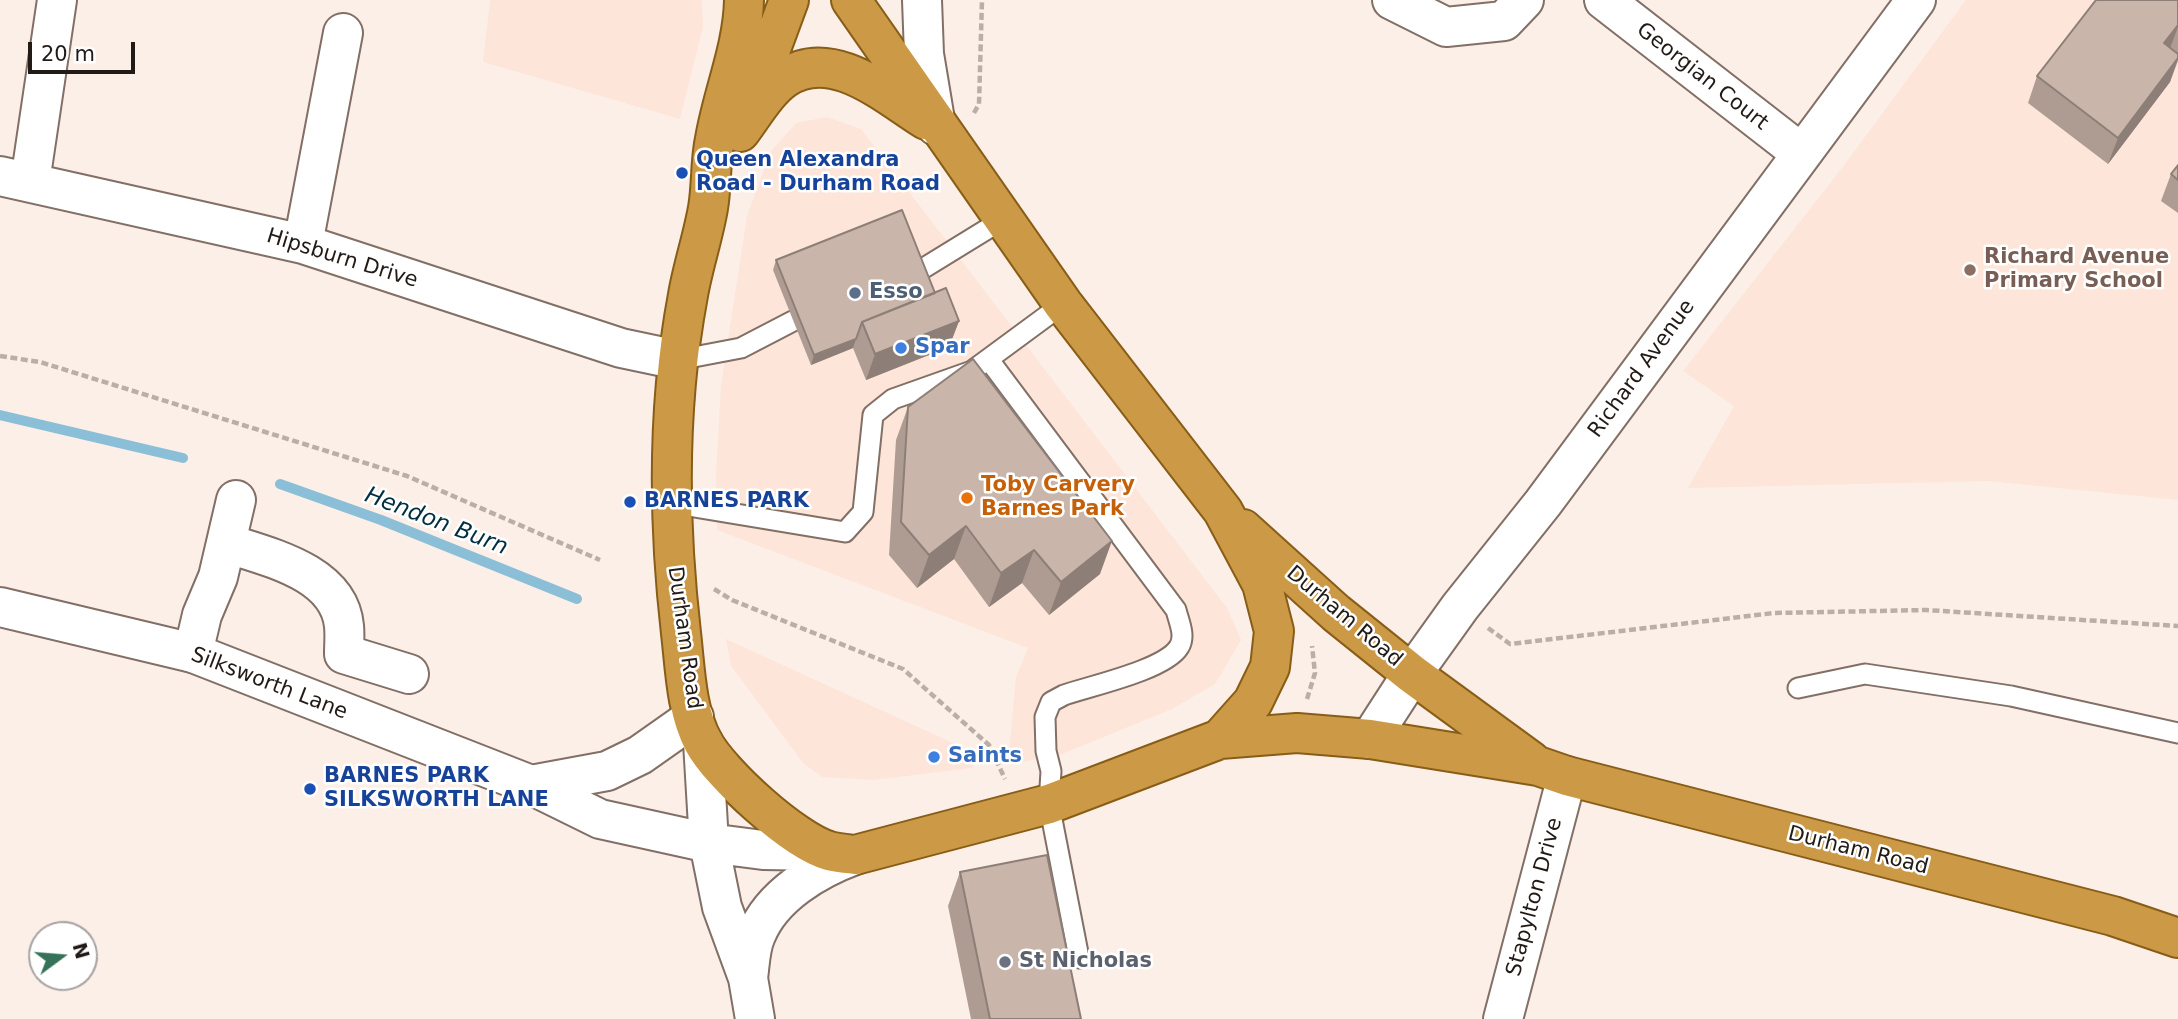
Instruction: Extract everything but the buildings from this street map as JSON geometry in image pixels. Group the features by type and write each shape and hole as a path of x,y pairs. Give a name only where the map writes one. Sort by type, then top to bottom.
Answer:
{"highway":[{"name":"Durham Road","path":"744,0 744,27 714,140 708,208 688,295 678,360 670,503 673,566 686,673 699,729 753,801 841,853 1049,804 1220,739 1297,733 1370,739 1553,771 2113,916 2178,939"},
{"name":"Durham Road","path":"708,208 740,132 789,0"},
{"name":"Durham Road","path":"851,0 1063,304 1223,511 1262,584 1274,631 1270,667 1254,702 1220,739"},
{"name":"Durham Road","path":"740,132 783,79 804,67 828,67 849,73 945,138"},
{"name":"Durham Road","path":"1223,511 1336,613 1412,674 1553,771"}],"street":[{"path":"15,179 57,0"},
{"path":"922,0 924,54 945,138"},
{"path":"1392,0 1446,27 1504,22 1524,0"},
{"name":"Georgian Court","path":"1604,0 1801,153"},
{"name":"Richard Avenue","path":"1370,739 1412,674 1544,503 1916,0"},
{"path":"303,244 343,33"},
{"name":"Hipsburn Drive","path":"15,179 303,244 621,348 678,360"},
{"path":"193,653 236,500"},
{"path":"226,543 303,571 332,595 344,624 344,654 409,674"},
{"name":"Silksworth Lane","path":"0,607 193,653 531,785 600,819 709,843 763,850 841,853"},
{"path":"531,785 607,771 699,729 709,843 722,907 748,978 755,1019"},
{"name":"Stapylton Drive","path":"1503,1019 1553,771"},
{"path":"748,978 755,936 767,915 784,898 841,853"}],"lane":[{"path":"919,271 1002,219"},
{"path":"670,503 845,533 863,512 873,415 893,399 972,371 1063,304"},
{"path":"678,360 741,348 793,321"},
{"path":"989,360 1176,610 1182,632 1180,646 1169,657 1051,702 1045,717 1046,751 1051,771 1049,804 1079,958"},
{"path":"1798,688 1865,674 2011,696 2178,733"}],"path":[{"path":"945,138 979,104 982,0"},
{"path":"0,356 40,362 407,476 600,560"},
{"path":"1510,644 1774,613 1926,610 2178,626"},
{"path":"1297,733 1315,673 1311,634"}],"shaded area":[{"path":"490,0 702,0 703,27 680,119 483,62"},
{"name":"Richard Avenue Primary School","path":"1966,0 2178,0 2178,500 1989,481 1688,488 1734,406 1683,371 1842,168"},
{"path":"827,117 861,129 1227,608 1241,640 1215,684 1172,709 1062,754 1008,765 1016,677 1028,648 717,530 716,473 721,385 747,216 771,151 796,123"},
{"path":"726,639 977,754 972,768 873,780 822,777 804,764 731,666"}],"waterway":[{"name":"Hendon Burn","path":"0,415 183,458"},
{"name":"Hendon Burn","path":"280,484 381,520 577,599"}],"place":[{"name":"Queen Alexandra Road - Durham Road","path":"682,173"},
{"name":"Richard Avenue Primary School","path":"1970,270"},
{"name":"Esso","path":"855,293"},
{"name":"Spar","path":"901,348"},
{"name":"Toby Carvery Barnes Park","path":"967,498"},
{"name":"BARNES PARK","path":"630,502"},
{"name":"Saints","path":"934,757"},
{"name":"BARNES PARK SILKSWORTH LANE","path":"310,789"},
{"name":"St Nicholas","path":"1005,962"}]}
